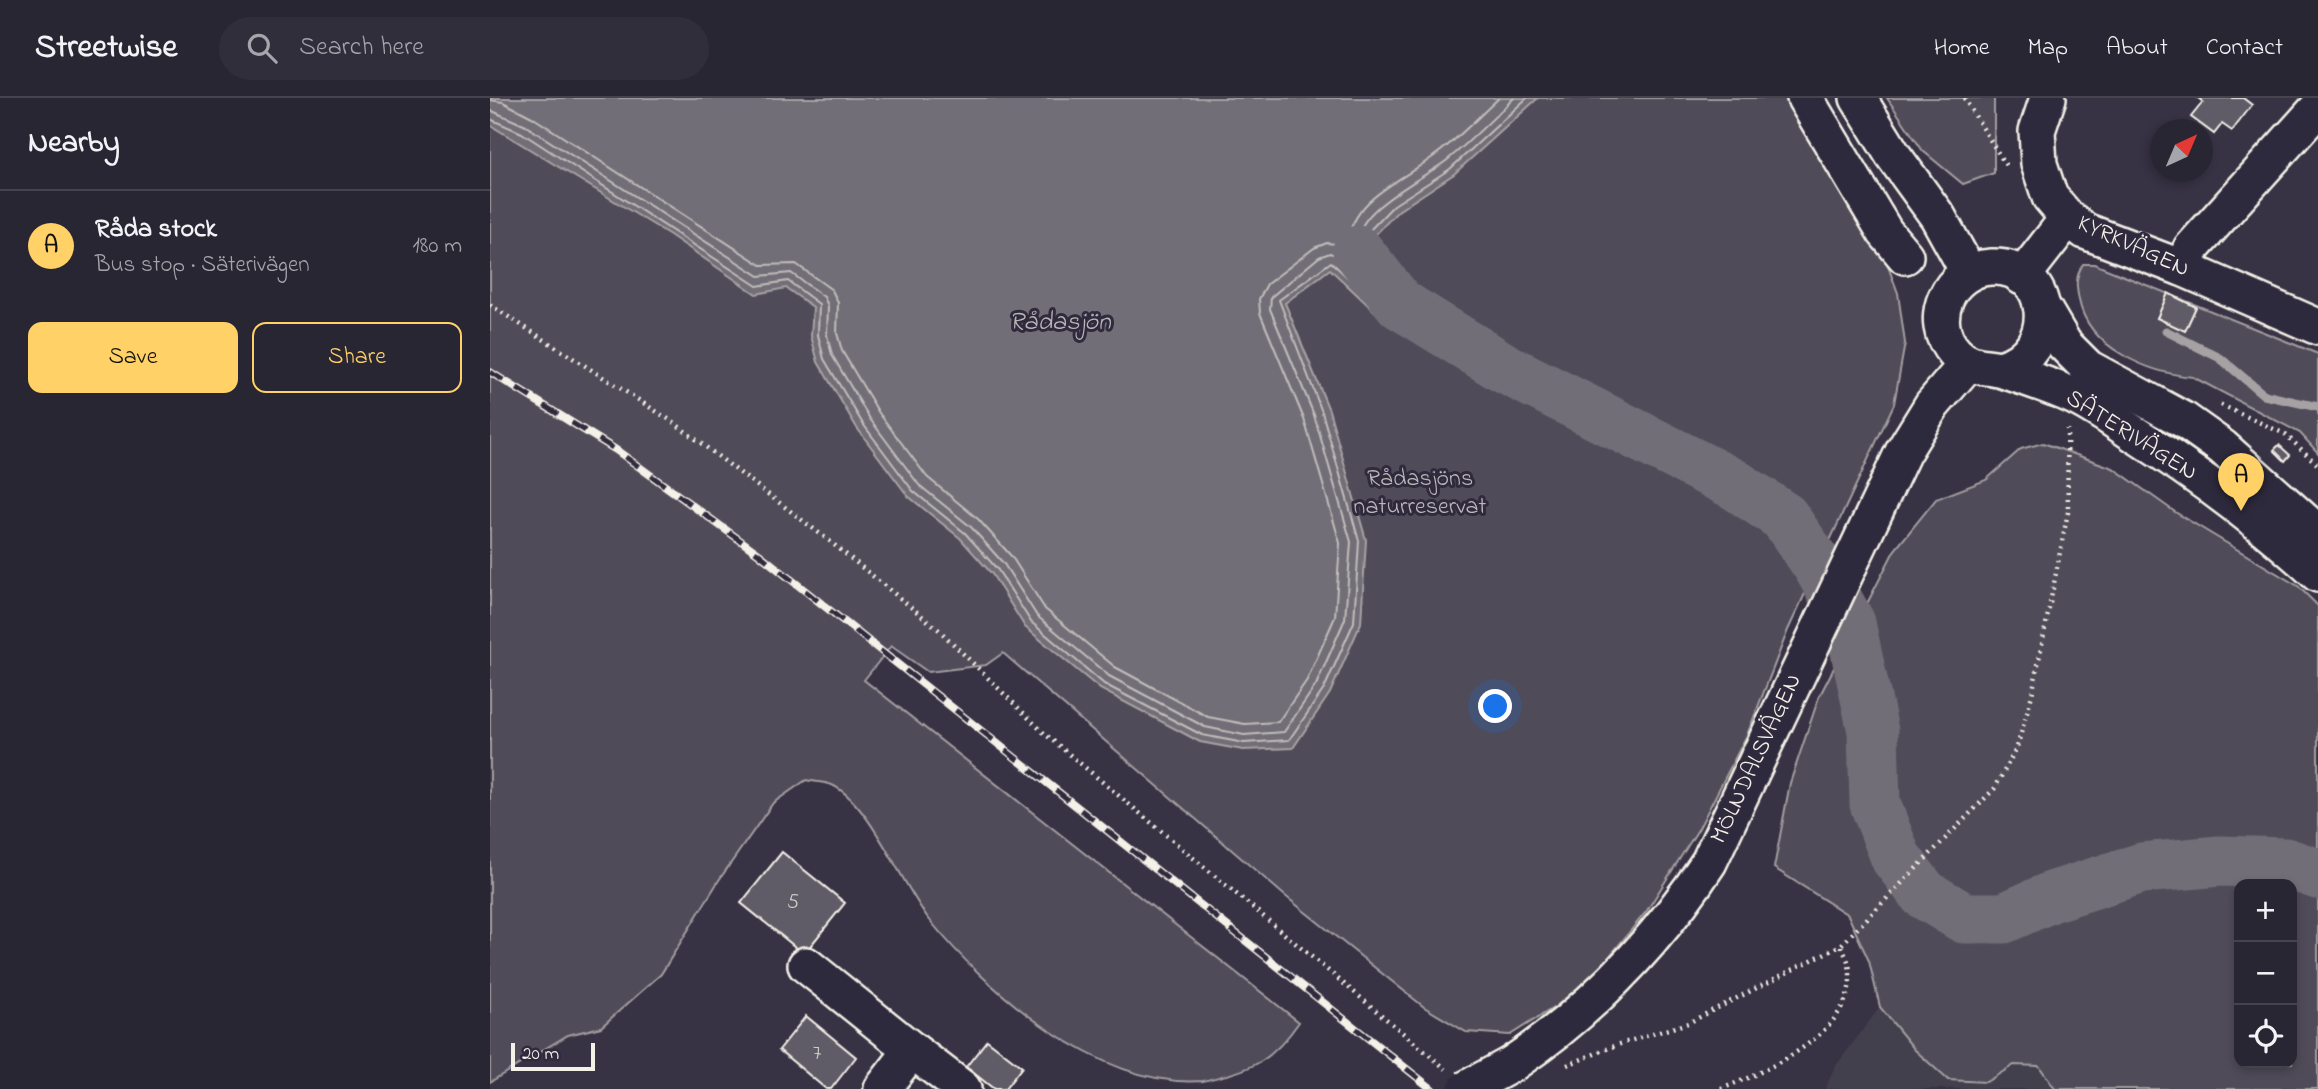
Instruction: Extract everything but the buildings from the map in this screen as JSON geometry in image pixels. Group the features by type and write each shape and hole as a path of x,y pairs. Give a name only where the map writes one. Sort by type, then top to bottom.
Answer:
{"street":[{"path":"1805,98 1885,232 1905,256"},
{"path":"1858,98 1893,155 1938,217 1969,273"},
{"name":"KYRKVÄGEN","path":"2048,98 2037,131 2039,164 2050,197 2068,218 2085,231 2182,268 2318,327"},
{"path":"2182,268 2190,248 2318,108"},
{"path":"2032,291 2068,218"},
{"path":"1996,267 2032,291 2043,322 2035,346 2016,364 1984,366 1950,348 1941,317 1951,288 1969,273 1996,267"},
{"name":"SÄTERIVÄGEN","path":"2032,291 2064,344 2088,368 2184,420 2222,447 2318,533"},
{"name":"SÄTERIVÄGEN","path":"1984,366 2073,396 2185,467 2318,574"},
{"name":"MÖLNDALSVÄGEN","path":"1461,1083 1512,1064 1583,1011 1682,902 1728,824 1811,640 1867,522 1910,440 1932,405 1984,366"},
{"path":"806,965 962,1089"},
{"path":"881,1089 912,1050"}],"path":[{"path":"1964,98 2006,167 2017,173"},
{"path":"490,305 673,422 827,539 938,629 1045,734 1461,1083"},
{"path":"1558,1070 1610,1047 1688,1023 1841,945 1980,806 2003,776 2017,747 2032,695 2068,512 2067,427 2073,396"},
{"path":"1721,1089 1780,1063 1812,1041 1839,1013 1848,989 1849,965 1841,945"}],"shaded area":[{"path":"1880,1007 1915,1050 1986,1082 2014,1065 2040,1066 2055,1089 1825,1089 1834,1068"}],"green space":[{"name":"Rådasjöns naturreservat","path":"490,98 1803,98 1873,226 1898,293 1905,343 1894,404 1788,630 1747,735 1699,828 1646,912 1582,990 1510,1035 1466,1032 1424,1007 1284,895 1003,653 986,665 928,672 891,646 864,680 1299,1022 1279,1047 1247,1068 1203,1081 1164,1079 1125,1069 1086,1052 1049,1030 981,976 928,918 859,808 832,785 806,780 773,803 719,880 661,974 601,1027 568,1035 490,1082"},
{"path":"1887,98 1994,98 1994,173 1963,184 1923,151"},
{"path":"2083,264 2094,264 2169,294 2157,318 2185,331 2196,307 2171,295 2318,354 2318,453 2300,433 2193,377 2176,375 2140,364 2107,344 2094,332 2085,317 2077,286"},
{"path":"2043,443 2113,468 2175,512 2298,586 2318,606 2318,1089 2055,1089 2039,1066 2014,1065 1986,1082 1948,1080 1915,1050 1880,1007 1869,961 1848,915 1774,868 1790,783 1819,697 1894,551 1936,499 1986,480 2021,449"}],"water":[{"name":"Rådasjön","path":"490,98 1538,98 1454,174 1398,211 1373,237 1413,292 1385,321 1330,269 1285,303 1329,410 1366,540 1361,623 1330,693 1293,748 1243,750 1200,742 1100,689 1025,627 992,574 960,538 908,496 857,428 818,362 811,336 813,307 786,288 756,294 670,235 490,125"}],"waterway":[{"path":"1358,251 1400,304 1504,368 1734,484 1784,517 1818,566 1850,623 1873,731 1875,804 1896,858 1924,894 1964,918 2004,918 2051,897 2142,868 2220,861 2285,863 2318,874"},
{"path":"2166,331 2220,358 2264,395 2318,407"}],"railway":[{"path":"490,372 616,450 759,554 1432,1089"}],"place":[{"name":"Råda stock","path":"2241,511"}]}
